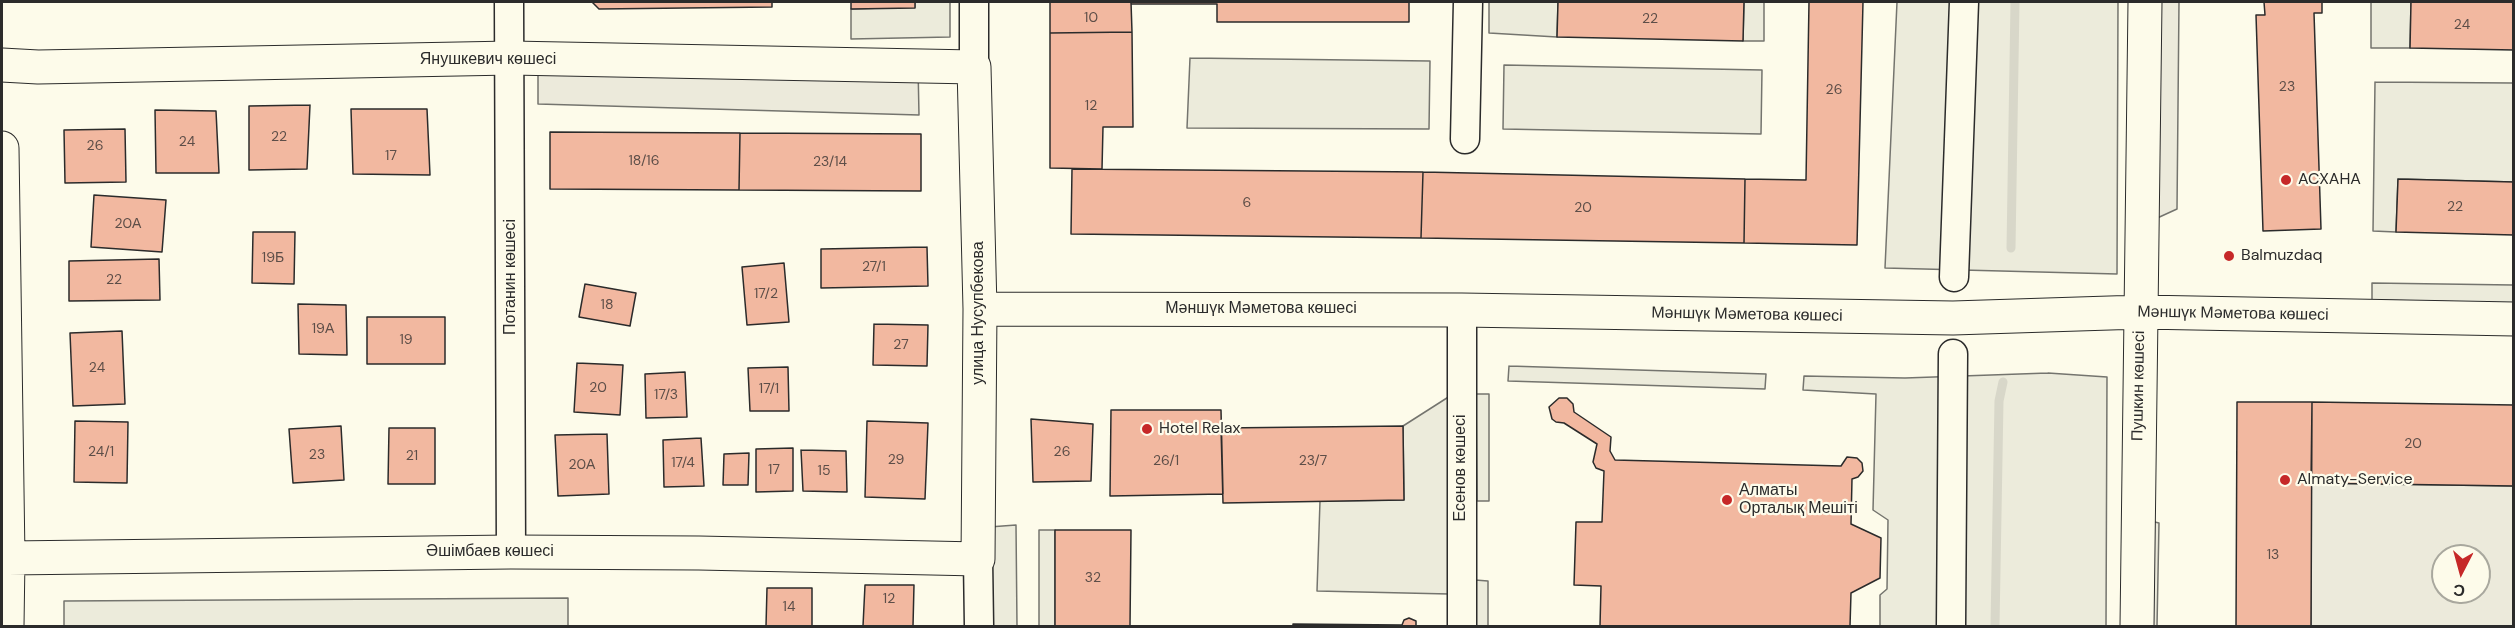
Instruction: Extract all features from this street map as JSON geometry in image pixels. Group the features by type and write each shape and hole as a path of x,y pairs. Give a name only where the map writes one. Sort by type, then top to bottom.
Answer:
{"street":[{"name":"Потанин көшесі","path":"509,2 511,552"},
{"path":"974,2 974,67"},
{"path":"1465,140 1468,2"},
{"path":"1954,277 1964,2"},
{"name":"Пушкин көшесі","path":"2137,627 2138,372 2141,312 2145,2"},
{"name":"Янушкевич көшесі","path":"2,65 50,67 511,58 974,67"},
{"name":"улица Нусупбекова","path":"974,67 980,309 978,559"},
{"path":"2,148 7,627"},
{"name":"Мәншүк Мәметова көшесі","path":"980,309 1462,310 1943,318 2141,312 2514,319"},
{"name":"Есенов көшесі","path":"1462,310 1462,627"},
{"path":"1951,627 1953,354"},
{"name":"Әшімбаев көшесі","path":"5,558 511,552 711,553 978,559"},
{"path":"978,559 979,627"}],"shaded area":[{"path":"915,2 950,2 950,37 851,39 851,9 915,7"},
{"path":"1489,2 1558,2 1557,37 1489,33"},
{"path":"1744,2 1764,2 1764,41 1743,41"},
{"path":"1897,2 2118,2 2117,274 1885,268"},
{"path":"2145,2 2179,2 2177,209 2142,225"},
{"path":"2371,2 2411,2 2410,48 2371,48"},
{"path":"1190,58 1430,61 1429,129 1187,128"},
{"path":"538,59 918,66 919,115 538,104"},
{"path":"1504,65 1762,70 1761,134 1503,129"},
{"path":"2375,82 2513,83 2513,182 2398,179 2396,232 2373,231"},
{"path":"2372,283 2513,285 2513,303 2372,300"},
{"path":"1509,366 1766,374 1765,389 1508,381"},
{"path":"2048,373 2107,377 2106,626 1880,626 1880,595 1887,589 1888,520 1873,510 1876,394 1803,390 1804,376 1905,378"},
{"path":"1476,394 1489,394 1489,501 1477,501"},
{"path":"1450,396 1449,594 1317,591 1320,501 1404,500 1403,426"},
{"path":"2311,483 2513,486 2513,626 2311,626"},
{"path":"2138,518 2159,523 2157,626 2137,626"},
{"path":"1016,525 1017,626 991,626 989,527"},
{"path":"1039,530 1055,530 1055,626 1039,626"},
{"path":"1475,580 1488,581 1488,626 1475,626"},
{"path":"568,598 568,626 64,626 64,601"}],"building":[{"path":"592,2 772,2 772,7 599,9"},
{"path":"851,2 915,2 915,8 851,9"},
{"path":"1050,2 1131,2 1132,32 1050,33"},
{"path":"1131,2 1409,2 1409,22 1217,22 1217,4 1131,4"},
{"path":"1558,2 1744,2 1743,41 1557,37"},
{"path":"1809,2 1863,2 1857,245 1744,243 1745,179 1806,180"},
{"path":"2264,2 2322,2 2322,13 2314,13 2321,229 2263,231 2256,15 2265,15"},
{"path":"2411,2 2514,2 2514,50 2410,48"},
{"path":"1132,32 1133,127 1103,127 1102,169 1050,168 1050,33"},
{"path":"310,105 307,169 249,170 249,106"},
{"path":"351,109 427,109 430,175 353,174"},
{"path":"155,110 216,111 219,173 156,173"},
{"path":"125,129 126,182 65,183 64,130"},
{"path":"550,132 740,133 739,190 550,189"},
{"path":"740,133 921,134 921,191 739,190"},
{"path":"1072,169 1423,172 1421,238 1071,234"},
{"path":"1423,172 1745,179 1744,243 1421,238"},
{"path":"2398,179 2514,182 2514,235 2396,232"},
{"path":"94,195 166,200 162,252 91,247"},
{"path":"253,232 295,232 294,284 252,283"},
{"path":"927,247 928,286 821,288 821,249"},
{"path":"159,259 160,300 69,301 69,261"},
{"path":"784,263 789,322 747,325 742,267"},
{"path":"585,284 636,293 630,326 579,317"},
{"path":"298,304 346,305 347,355 299,354"},
{"path":"367,317 445,317 445,364 367,364"},
{"path":"874,324 928,325 927,366 873,365"},
{"path":"122,331 125,404 73,406 70,333"},
{"path":"577,363 623,365 620,415 574,412"},
{"path":"788,367 789,411 750,411 748,368"},
{"path":"685,372 687,417 646,418 645,374"},
{"name":"Алматы Орталық Мешіті","path":"1559,398 1567,398 1573,404 1574,412 1611,437 1610,451 1615,460 1841,466 1847,457 1857,458 1862,463 1863,471 1858,477 1852,479 1851,524 1881,538 1880,578 1851,593 1850,626 1600,626 1601,586 1574,585 1576,522 1602,522 1604,471 1596,468 1593,462 1597,444 1564,423 1552,419 1549,407"},
{"path":"2237,402 2312,402 2311,626 2236,626"},
{"path":"2312,402 2514,405 2514,486 2311,483"},
{"path":"1111,410 1221,410 1223,494 1110,496"},
{"path":"1031,419 1093,424 1091,481 1033,482"},
{"path":"75,421 128,422 127,483 74,482"},
{"path":"867,421 928,423 925,499 865,497"},
{"path":"341,426 344,480 293,483 289,429"},
{"path":"1403,426 1404,500 1223,503 1221,428"},
{"path":"389,428 435,428 435,484 388,484"},
{"path":"607,434 609,494 558,496 555,435"},
{"path":"701,438 704,486 664,487 663,440"},
{"path":"793,448 793,491 756,492 756,449"},
{"path":"801,450 846,451 847,492 803,491"},
{"path":"749,453 748,485 723,485 724,454"},
{"path":"1055,530 1131,530 1130,626 1055,626"},
{"path":"865,585 914,585 913,626 863,626"},
{"path":"767,588 812,588 812,626 766,626"},
{"path":"1409,618 1416,621 1416,626 1293,626 1293,624 1402,625 1404,620"}],"waterway":[{"path":"2011,248 2015,2"},
{"path":"1995,626 1999,401 2003,382"}],"place":[{"name":"ACXAHA","path":"2286,180"},
{"name":"Balmuzdaq","path":"2229,256"},
{"name":"Hotel Relax","path":"1147,429"},
{"name":"Almaty-Service","path":"2285,480"},
{"name":"Алматы Орталық Мешіті","path":"1727,500"}]}
